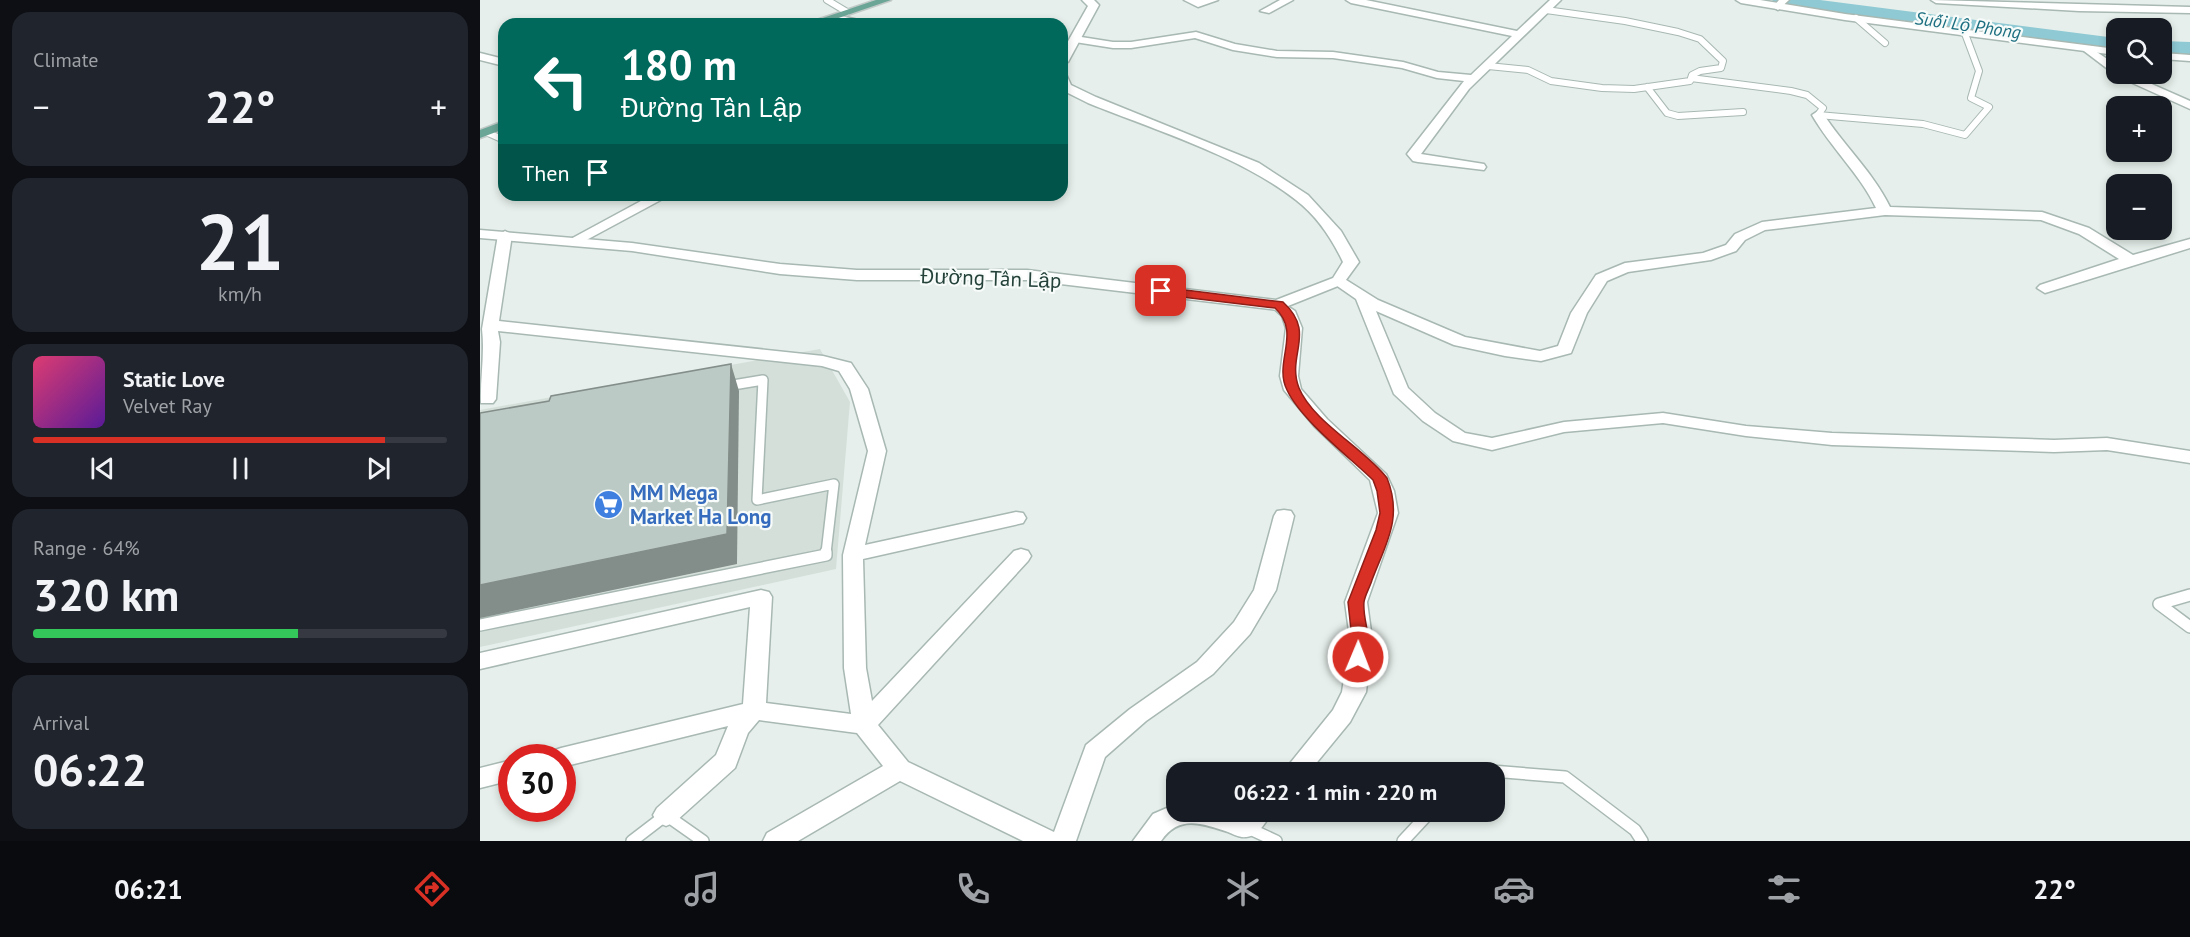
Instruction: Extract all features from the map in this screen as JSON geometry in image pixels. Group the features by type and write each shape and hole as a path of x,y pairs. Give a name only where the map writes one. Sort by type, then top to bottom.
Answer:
{"main road":[{"path":"840,18 886,0"},
{"path":"836,18 901,0"},
{"path":"482,129 498,119"},
{"path":"482,129 498,126"}],"street":[{"path":"1068,51 1095,4 1087,0"},
{"path":"1189,0 1198,4 1213,0"},
{"path":"1265,11 1288,0"},
{"path":"1351,0 1520,35"},
{"path":"1479,167 1418,158 1414,154 1455,99 1556,0"},
{"path":"1741,0 1781,3 1856,18 2106,51"},
{"path":"1936,0 2063,7 2190,10"},
{"path":"2063,7 2115,0"},
{"path":"844,16 849,18"},
{"path":"1075,39 1113,45 1131,45 1196,35 1233,47 1276,54 1334,55 1403,65 1437,75 1475,79"},
{"path":"2088,49 2106,62"},
{"path":"480,56 498,61"},
{"path":"2172,57 2190,58"},
{"path":"2143,84 2190,105"},
{"path":"1068,87 1092,100 1254,166 1304,198 1336,234 1351,262 1338,281 1363,298 1460,340 1505,351 1540,356 1564,349 1579,314 1601,278 1625,268 1706,257 1731,248 1740,237 1762,226 1885,211 2042,216 2084,231 2130,260"},
{"path":"1818,115 1844,154 1879,195 1885,211"},
{"path":"574,242 652,201"},
{"name":"Đường Tân Lập","path":"480,234 632,247 780,269 857,275 1027,275 1278,304 1338,281"},
{"path":"487,399 487,333 505,235"},
{"path":"2045,288 2190,243"},
{"path":"1363,298 1400,390 1429,417 1460,437 1492,444 1564,427 1663,418 1746,431 1832,439 2054,446 2107,444 2190,457"},
{"path":"1278,304 1289,314 1294,328 1289,376 1293,390 1304,406 1379,478 1388,513 1356,602 1360,639 1354,692 1342,716 1303,762"},
{"path":"487,333 824,361 845,367 859,390 878,451 853,555 855,668 864,725 899,769 1048,841"},
{"path":"1063,841 1095,752 1138,715 1205,668 1242,628 1265,590 1284,516"},
{"path":"853,555 1016,518"},
{"path":"864,725 1021,556"},
{"path":"480,661 761,597 754,710 738,729 726,761 666,815"},
{"path":"576,754 754,710 864,725"},
{"path":"776,841 899,769"},
{"path":"480,778 498,774"},
{"path":"1146,841 1166,818"}],"lane":[{"path":"827,0 844,16"},
{"path":"1488,66 1528,70 1551,81 1576,86 1634,89 1690,81 1692,75 1700,70 1721,68 1723,61 1700,39 1625,21 1546,9"},
{"path":"1856,18 1885,43"},
{"path":"1818,115 1923,124 1965,135 1989,107 1971,98 1979,71 1964,31"},
{"path":"1691,78 1807,95 1823,108 1818,115"},
{"path":"1647,87 1667,113 1678,116 1743,112"},
{"path":"482,129 498,137"},
{"path":"480,625 826,555 834,484 757,500 763,380 716,388"},
{"path":"2190,595 2159,604 2190,627"},
{"path":"1505,771 1565,777 1635,830 1641,841"},
{"path":"632,841 666,815 703,841"},
{"path":"1255,822 1276,841"},
{"path":"1403,841 1421,822"}],"shaded area":[{"path":"820,349 850,402 836,569 480,647 480,410"}],"building":[{"name":"MM Mega Market Ha Long","path":"731,364 727,534 480,585 480,413 549,401 551,396"}],"waterway":[{"name":"Suối Lộ Phong","path":"1783,0 2106,44"},
{"name":"Suối Lộ Phong","path":"2172,48 2190,49"}],"place":[{"name":"MM Mega Market Ha Long","path":"609,504"}],"route":[{"path":"1161,291 1278,304 1289,314 1294,328 1289,376 1293,390 1304,406 1379,478 1388,513 1356,602 1360,639 1358,657"}]}
